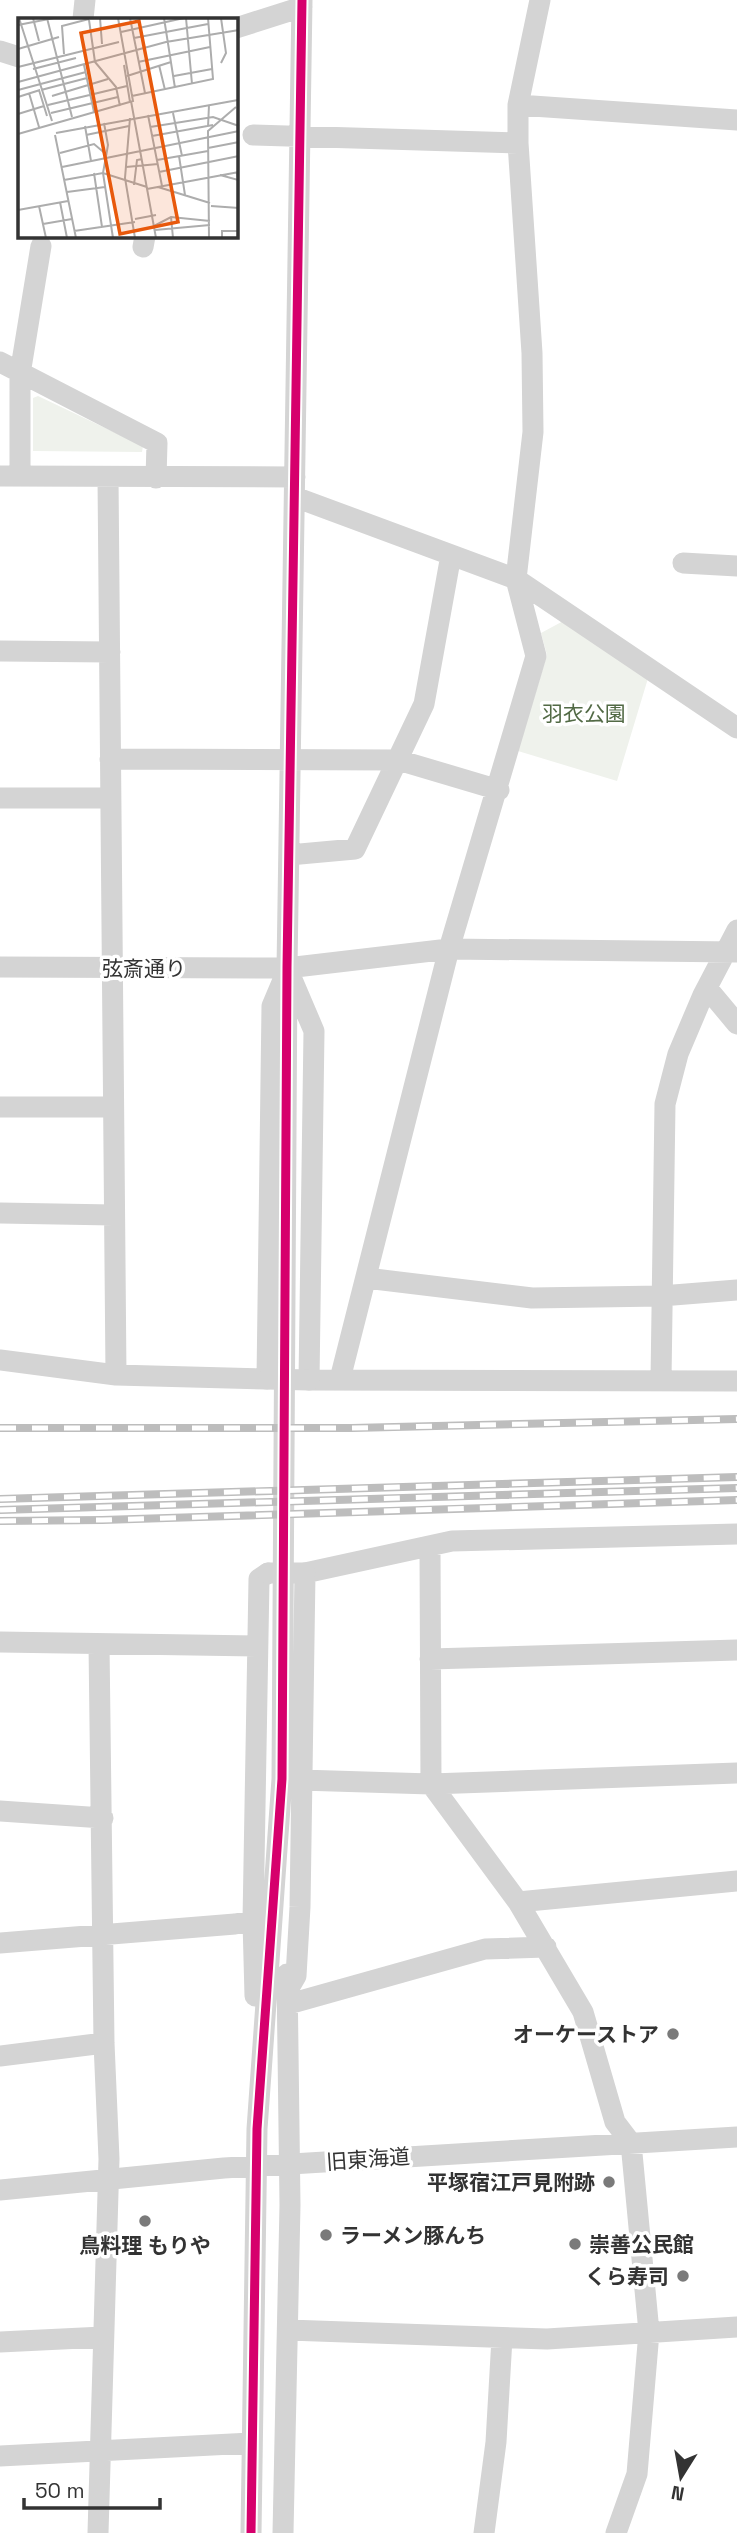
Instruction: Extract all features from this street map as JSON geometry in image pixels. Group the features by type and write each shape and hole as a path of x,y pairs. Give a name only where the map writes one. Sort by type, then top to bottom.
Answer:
{"street":[{"path":"83,18 85,0"},
{"path":"340,1379 449,950 499,790 536,656 516,579 533,432 532,353 518,143 518,105 540,0"},
{"path":"238,27 302,4 287,968 282,1709 276,1889 258,2085"},
{"path":"0,51 18,57"},
{"path":"518,105 737,120"},
{"path":"253,135 518,143"},
{"path":"41,246 20,374 10,476 156,478 295,487 451,555 516,579 737,728"},
{"path":"0,362 157,443 156,478"},
{"path":"108,477 116,1375"},
{"path":"289,855 355,849 424,704 451,555"},
{"path":"683,563 737,566"},
{"path":"0,651 110,652"},
{"path":"110,759 398,760 499,790"},
{"path":"0,797 110,798"},
{"path":"661,1380 665,1104 678,1054 707,988 733,952 737,930"},
{"name":"弦斎通り","path":"0,967 287,968 449,950 733,952"},
{"path":"267,1379 272,1006 287,968"},
{"path":"287,968 314,1031 309,1380"},
{"path":"707,988 737,1024"},
{"path":"0,1107 112,1107"},
{"path":"0,1213 113,1215"},
{"path":"366,1278 532,1298 661,1296 737,1290"},
{"path":"0,1360 116,1375 309,1380 737,1381"},
{"path":"251,2533 258,2085 253,1921 259,1579 268,1573 305,1573 430,1548 452,1541 737,1534"},
{"path":"430,1548 430,1784 519,1902 583,2012 615,2122 631,2143 649,2332 637,2474 616,2533"},
{"path":"289,1996 296,1976 305,1573"},
{"path":"0,1642 257,1646"},
{"path":"98,2533 107,2181 99,1644"},
{"path":"430,1659 737,1650"},
{"path":"300,1780 430,1784 737,1773"},
{"path":"0,1811 103,1818"},
{"path":"519,1902 737,1881"},
{"path":"0,1943 253,1921 259,1918 276,1889"},
{"path":"276,1889 289,1996 288,2330 283,2533"},
{"path":"289,1996 485,1949 545,1947"},
{"path":"0,2056 104,2043"},
{"name":"旧東海道","path":"0,2190 257,2167 737,2137"},
{"path":"288,2330 547,2339 737,2326"},
{"path":"0,2342 103,2337"},
{"path":"484,2533 496,2442 502,2338"},
{"path":"0,2456 251,2443"}],"green space":[{"path":"38,396 143,446 142,452 33,451 33,398"},
{"name":"羽衣公園","path":"567,619 649,675 617,781 518,751 547,655 541,633"}],"railway":[{"path":"0,1428 352,1428 737,1419"},
{"path":"0,1499 737,1477"},
{"path":"0,1510 737,1488"},
{"path":"0,1521 737,1500"}],"cycle path":[{"path":"251,2533 257,2129 282,1779 287,968 302,0"}],"place":[{"name":"オーケーストア","path":"673,2034"},
{"name":"平塚宿江戸見附跡","path":"609,2182"},
{"name":"鳥料理 もりや","path":"145,2221"},
{"name":"ラーメン豚んち","path":"326,2235"},
{"name":"崇善公民館","path":"575,2244"},
{"name":"くら寿司","path":"683,2276"}]}
